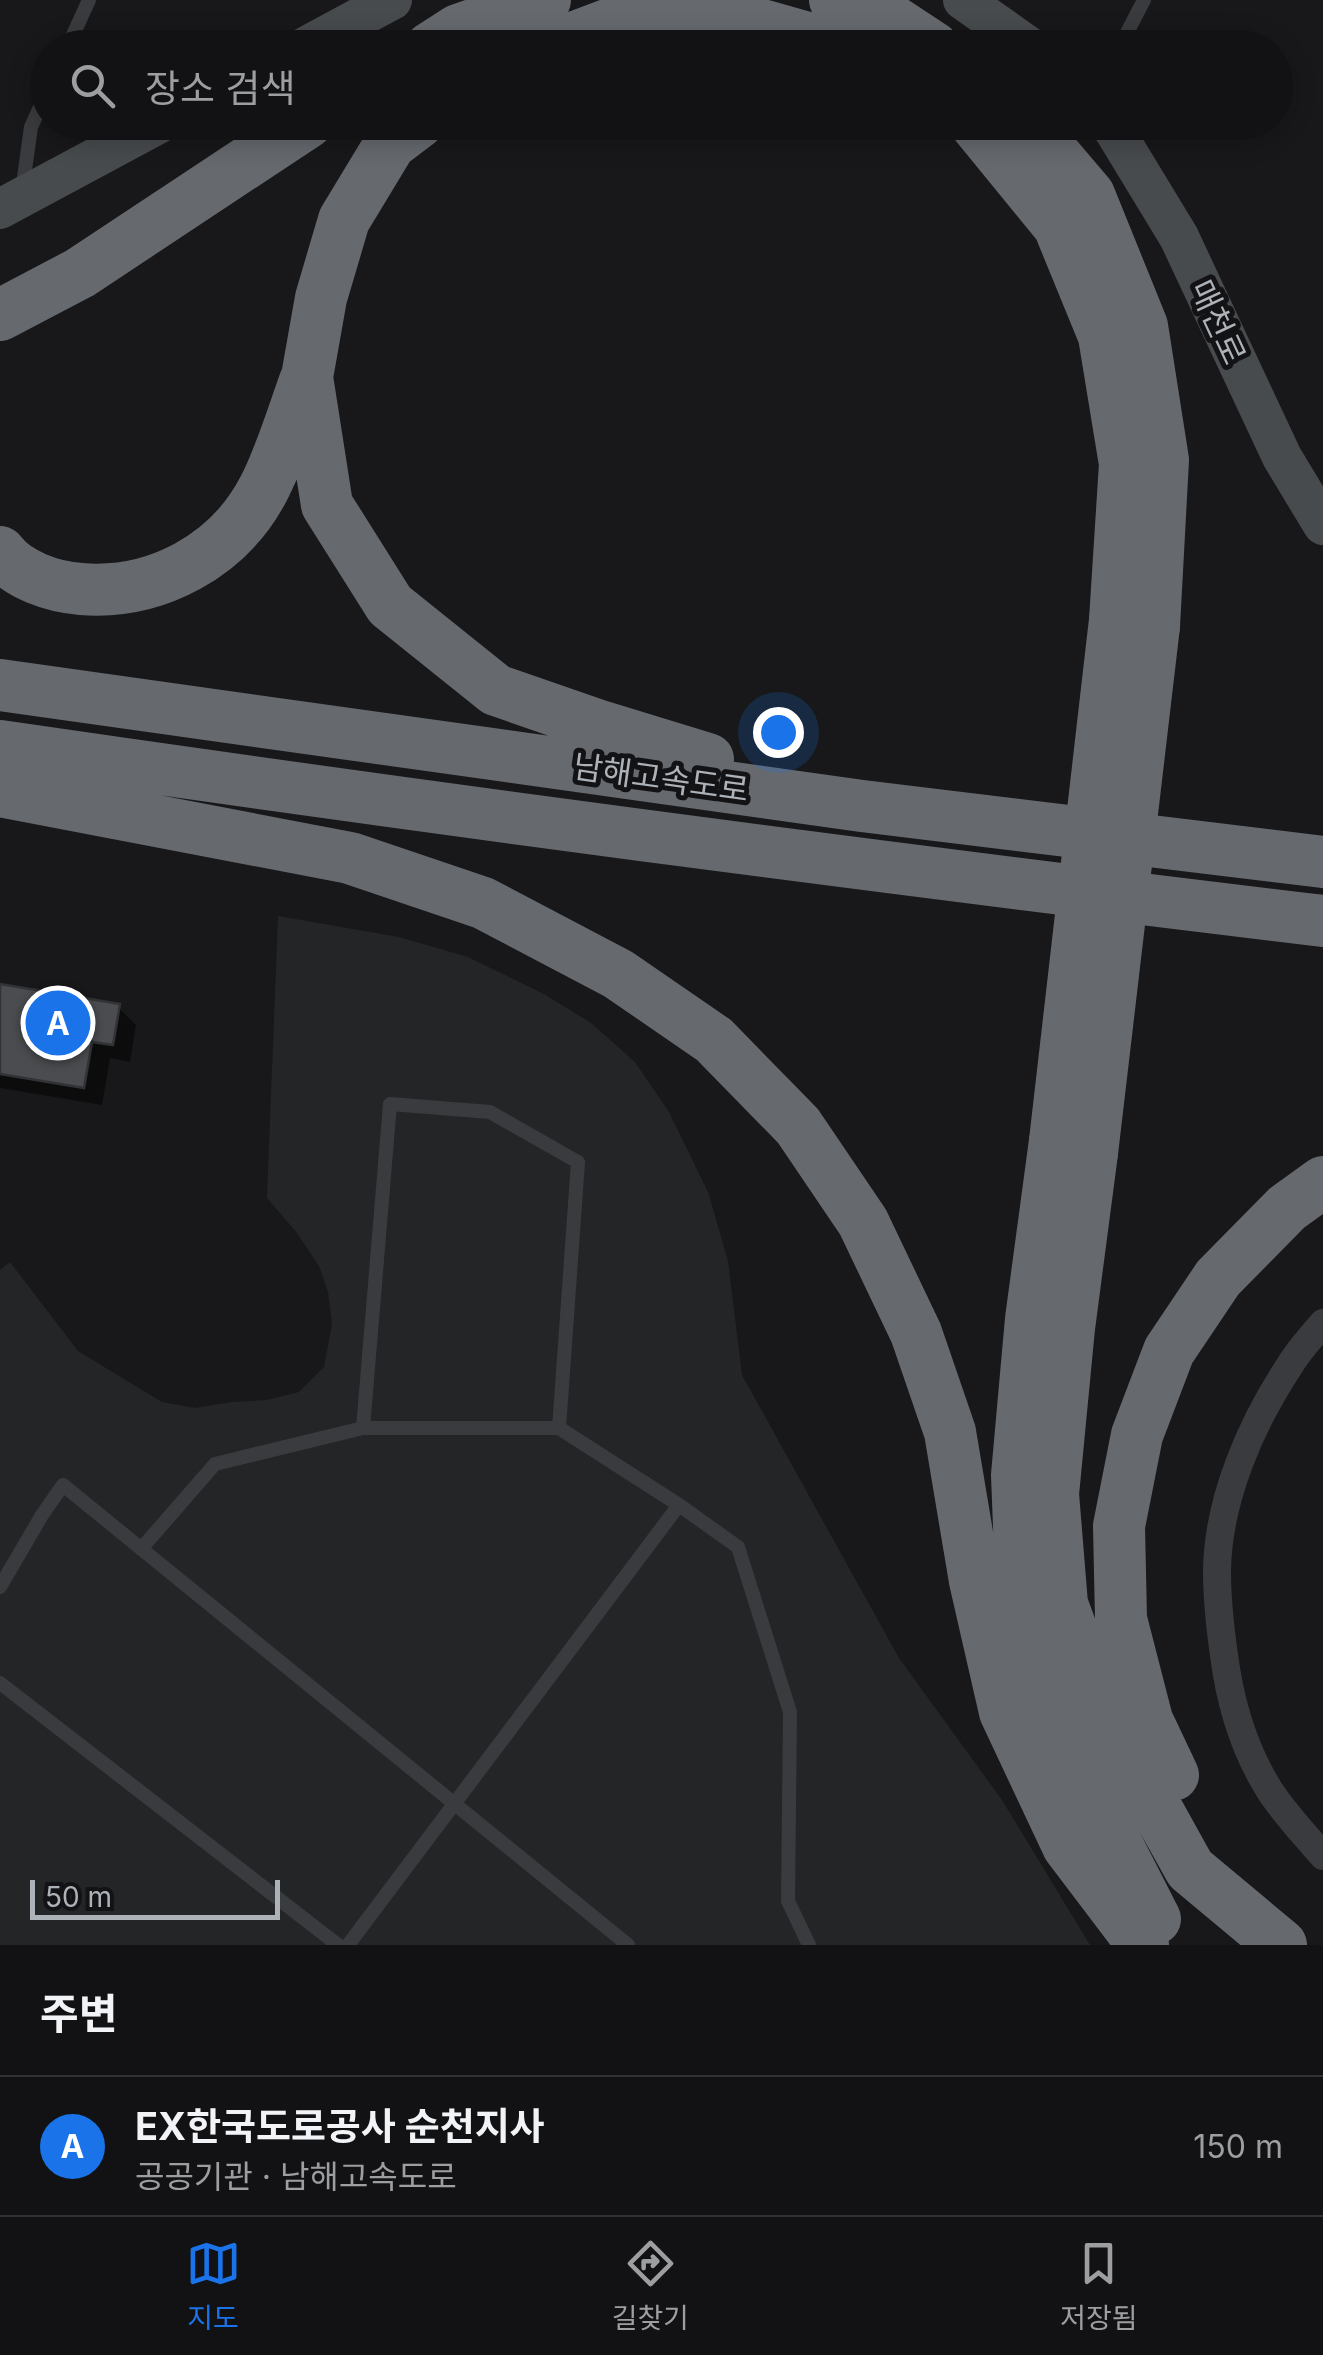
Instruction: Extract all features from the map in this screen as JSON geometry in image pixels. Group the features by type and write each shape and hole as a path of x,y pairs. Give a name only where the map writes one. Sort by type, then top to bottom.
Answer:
{"highway":[{"path":"458,30 545,0"},
{"path":"835,0 881,13 907,30"},
{"path":"594,30 610,24 744,20 779,30"},
{"path":"0,315 80,273 281,140"},
{"path":"0,552 8,563 29,575 69,588 104,591 176,574 235,532 263,489 307,377 322,298 344,220 395,140"},
{"path":"989,140 1059,226 1104,336 1125,464 1134,623"},
{"path":"1042,140 1090,196 1142,326 1163,460 1134,623 1073,1147 1069,1328 1053,1494 1062,1604 1099,1706 1190,1869 1264,1931"},
{"path":"0,347 80,273"},
{"path":"307,377 326,505 390,604 496,690 862,806"},
{"name":"남해고속도로","path":"0,685 862,806 1323,862"},
{"name":"남해고속도로","path":"0,746 464,811 1323,921"},
{"path":"0,791 350,858 484,903 618,974 714,1040 798,1126 863,1222 916,1332 950,1432 975,1580 1005,1712 1068,1846 1143,1945"},
{"path":"1073,1147 1031,1318 1017,1475 1022,1602 1058,1729 1154,1916 1162,1945"},
{"path":"1264,1931 1189,1810 1147,1720 1121,1619 1119,1526 1137,1434 1169,1351 1218,1278 1287,1208 1323,1182"}],"main road":[{"path":"336,30 392,0"},
{"path":"963,0 1006,30"},
{"path":"11,204 129,140"},
{"name":"매천로","path":"1120,140 1179,237 1282,457 1323,524"}],"street":[{"path":"1323,1323 1291,1363 1266,1404 1234,1477 1217,1568 1226,1678 1237,1720 1271,1793 1323,1856"}],"lane":[{"path":"75,30 89,0"},
{"path":"1128,30 1144,0"},
{"path":"11,204 30,127"},
{"path":"363,1428 390,1104 490,1112 578,1162 559,1428"},
{"path":"141,1549 214,1464 363,1428 559,1428 738,1547 790,1712 788,1900 809,1945"},
{"path":"0,1587 63,1485 628,1945"},
{"path":"348,1945 679,1505"},
{"path":"0,1683 338,1945"}],"shaded area":[{"path":"278,916 399,937 468,957 544,994 591,1023 635,1062 669,1112 708,1192 728,1261 742,1375 899,1658 1002,1800 1090,1945 0,1945 0,1270 10,1262 78,1351 162,1402 195,1408 267,1400 299,1392 324,1367 332,1324 328,1292 319,1266 267,1198"}],"building":[{"path":"0,984 120,1004 113,1045 92,1042 84,1088 0,1074"}],"place":[{"name":"EX한국도로공사 순천지사","path":"58,1023"}]}
